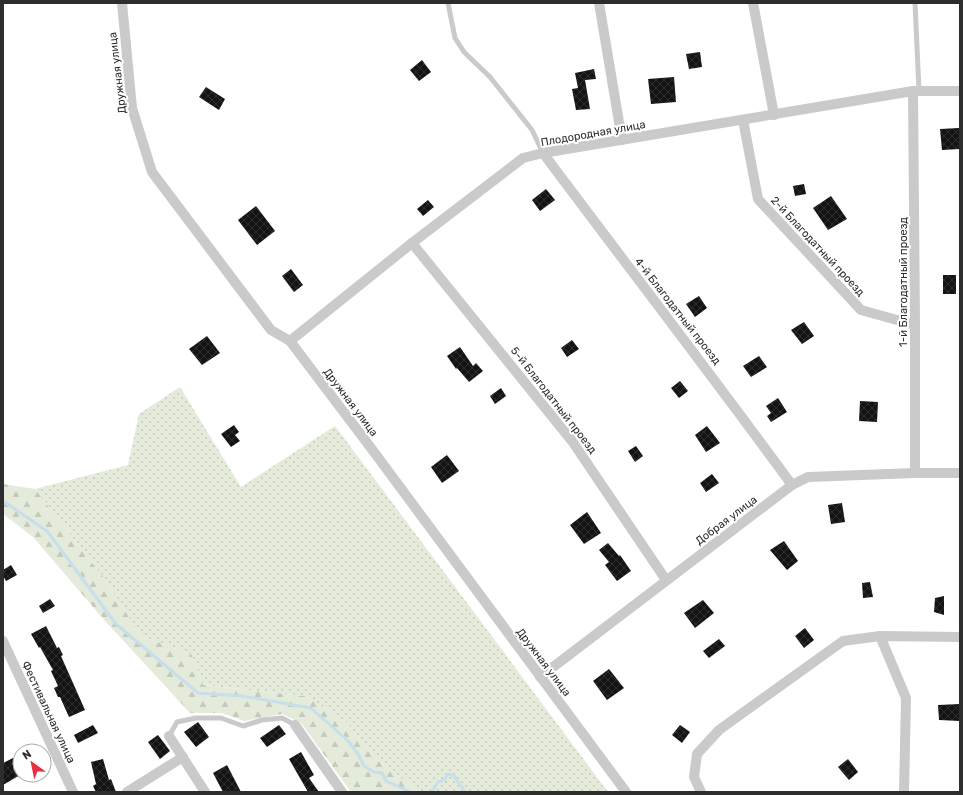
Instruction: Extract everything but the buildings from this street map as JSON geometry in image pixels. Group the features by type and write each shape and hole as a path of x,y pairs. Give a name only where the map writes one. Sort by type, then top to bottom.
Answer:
{"street":[{"name":"Дружная улица","path":"122,3 132,108 152,172 271,330 290,342 374,452 626,792"},
{"path":"599,3 622,140"},
{"path":"753,3 774,115"},
{"name":"Плодородная улица","path":"290,342 412,243 523,158 543,153 916,92 960,91"},
{"name":"1-й Благодатный проезд","path":"915,473 916,92"},
{"name":"2-й Благодатный проезд","path":"743,120 758,199 861,310 915,325"},
{"name":"4-й Благодатный проезд","path":"543,153 792,485"},
{"name":"5-й Благодатный проезд","path":"412,243 572,441 666,580"},
{"name":"Добрая улица","path":"540,677 792,485 808,477 960,473"},
{"path":"880,636 906,698 904,792"},
{"path":"701,792 694,777 697,754 719,730 843,641 880,636 960,637"},
{"name":"Фестивальная улица","path":"3,641 73,792"},
{"path":"296,724 342,792"},
{"path":"169,736 205,792"},
{"path":"127,792 183,758"}],"lane":[{"path":"448,3 455,38 464,52 490,77 532,130 543,153"},
{"path":"915,3 916,92"},
{"path":"169,736 177,722 196,718 221,718 243,726 262,720 282,718 296,724"}],"green space":[{"path":"180,387 241,487 335,426 608,792 418,792 412,785 394,774 376,759 346,722 305,696 203,685 192,655 141,636 103,577 35,489 128,465 139,414"},
{"path":"3,484 35,489 103,577 141,636 192,655 203,685 305,696 346,722 376,759 394,774 412,785 418,792 351,792 301,723 282,714 244,721 222,713 190,713 106,622 33,537 3,514"}],"waterway":[{"path":"3,501 47,531 116,624 198,693 242,696 311,708 348,741 358,754 364,766 374,772 382,773 386,781 410,792"},
{"path":"430,792 434,789 438,782 444,780 448,774 454,776 465,792"}]}
